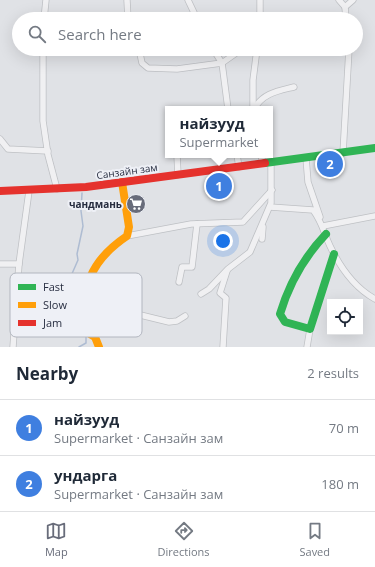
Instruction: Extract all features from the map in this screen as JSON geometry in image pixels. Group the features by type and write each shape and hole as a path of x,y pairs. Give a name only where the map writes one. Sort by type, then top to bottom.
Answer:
{"street":[{"path":"45,12 46,0"},
{"path":"127,0 128,12"},
{"path":"188,0 194,12"},
{"path":"260,0 260,12"},
{"path":"339,0 345,7 345,12"},
{"path":"345,7 353,0"},
{"path":"43,56 43,122 57,189"},
{"path":"140,56 142,63 148,68 177,69 222,63 232,56"},
{"path":"218,56 222,63 228,106"},
{"path":"253,106 253,80 256,56"},
{"path":"343,153 349,56"},
{"path":"255,106 267,94 294,87"},
{"path":"0,139 8,149 48,151"},
{"name":"Санзайн зам","path":"0,190 29,191 82,188 239,167 265,160 306,158 375,148"},
{"path":"177,158 178,175"},
{"path":"238,158 239,167"},
{"path":"306,158 308,182 334,254 341,266 364,293 375,299"},
{"path":"201,294 209,289 228,269 250,252 265,221 270,207 272,190 265,160"},
{"path":"122,182 129,227 127,236"},
{"path":"92,273 96,262 114,244 127,236 197,224 243,222 272,190"},
{"path":"18,273 29,191"},
{"path":"270,207 313,210 323,227"},
{"path":"323,227 375,216"},
{"path":"262,239 265,221"},
{"path":"179,282 182,268 192,267 197,224"},
{"path":"310,329 285,322 280,314 288,288 308,257 323,227"},
{"path":"307,347 310,329 334,254"},
{"path":"0,264 19,264"},
{"path":"223,347 226,298 220,293 228,269"},
{"path":"142,315 169,322 178,321 185,316"},
{"path":"13,347 14,337"},
{"path":"95,337 99,347"}],"waterway":[{"path":"72,273 78,260 77,254 83,226 81,211 82,193"},
{"path":"79,347 86,343 86,337"}],"traffic: fast":[{"path":"265,163 375,148"},
{"path":"326,234 298,271 288,292 280,314 285,322 310,329 334,254"}],"traffic: slow":[{"path":"92,273 104,255 114,245 127,236 129,227 122,182"},
{"path":"95,337 99,347"}],"traffic: jam":[{"path":"0,191 86,187 265,163"}],"place":[{"name":"ундарга","path":"330,164"},
{"name":"найзууд","path":"219,186"},
{"name":"чандмань","path":"136,204"}]}
